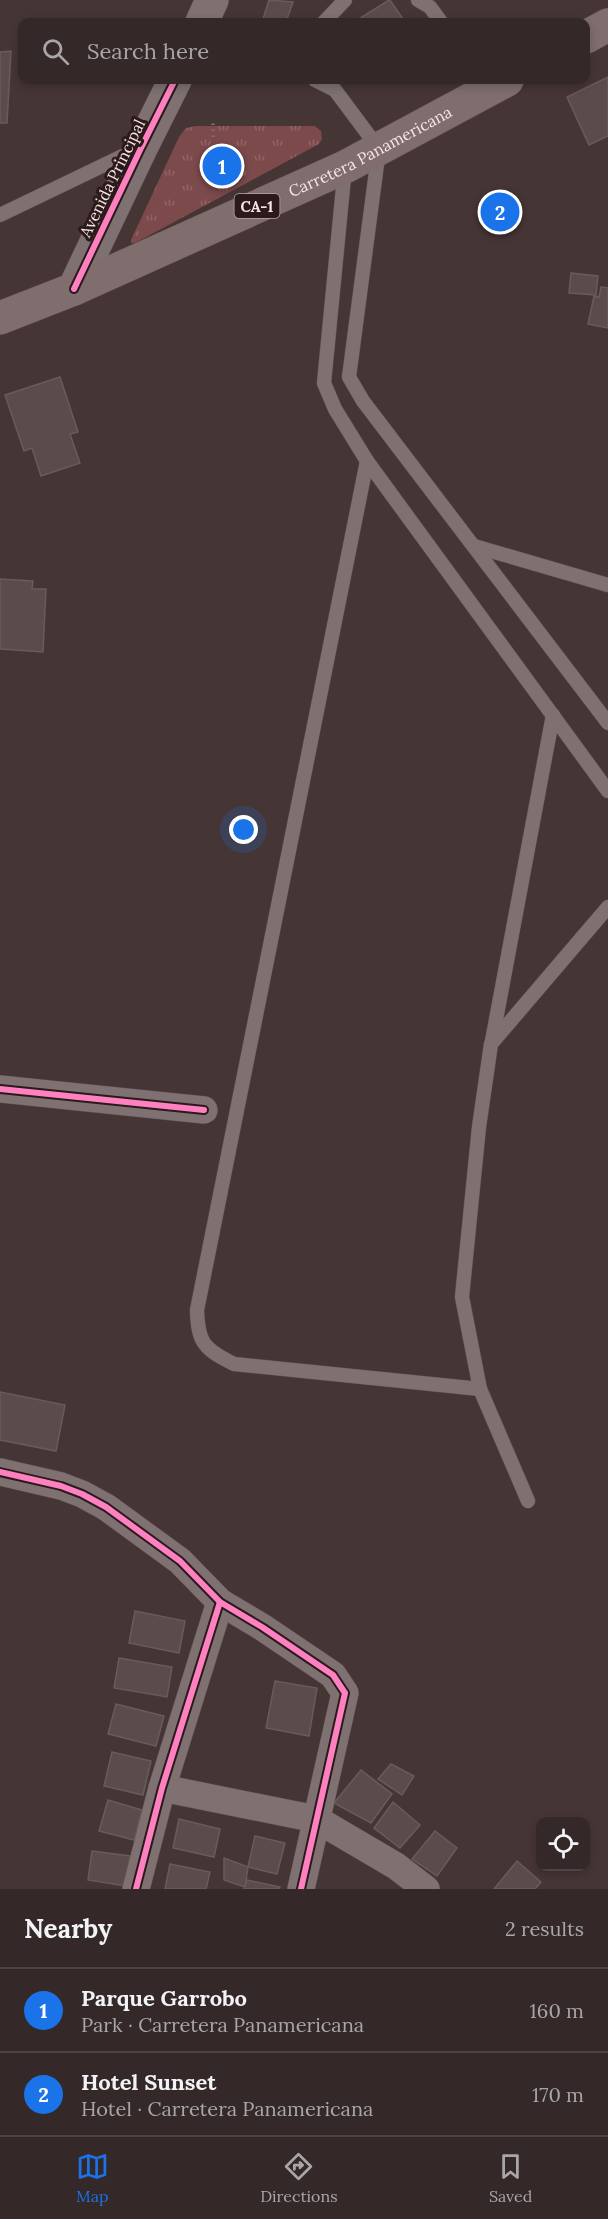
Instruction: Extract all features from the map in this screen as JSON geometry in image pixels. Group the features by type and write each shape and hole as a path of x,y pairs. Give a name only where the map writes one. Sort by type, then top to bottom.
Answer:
{"highway":[{"path":"590,34 608,25"},
{"name":"Carretera Panamericana","path":"0,318 74,289 345,167 490,84"}],"street":[{"path":"204,18 212,0"},
{"name":"Avenida Principal","path":"74,289 173,84"},
{"path":"0,1089 204,1110"},
{"path":"0,1472 61,1486 82,1494 106,1508 180,1561 220,1602 333,1675 345,1693 301,1889"},
{"path":"136,1889 162,1788 220,1602"},
{"path":"162,1788 316,1819 396,1866 426,1889"}],"lane":[{"path":"328,18 345,0"},
{"path":"418,0 430,7 438,18"},
{"path":"323,84 335,90 379,149 349,377 363,401 608,723"},
{"path":"0,216 141,148"},
{"path":"345,167 324,383 334,409 366,461 608,791"},
{"path":"366,461 197,1310 198,1333 211,1353 234,1364 480,1389"},
{"path":"474,546 608,585"},
{"path":"528,1501 480,1389 462,1297 478,1127 491,1044 553,715"},
{"path":"491,1044 608,907"}],"path":[{"path":"213,123 213,137"}],"green space":[{"path":"196,126 315,126 321,131 322,139 319,144 135,243 131,243 179,137 186,128"}],"building":[{"path":"269,0 293,2 287,18 263,18"},
{"path":"389,0 402,18 360,18"},
{"path":"11,51 7,123 0,123 0,52"},
{"path":"608,77 608,136 589,145 567,97"},
{"path":"571,273 598,276 596,295 569,293"},
{"path":"601,287 608,288 608,328 588,324 594,296 599,297"},
{"path":"60,377 78,432 70,434 80,463 41,476 32,448 24,451 5,395"},
{"path":"0,579 33,581 32,589 46,589 43,652 0,649"},
{"path":"0,1392 65,1405 56,1451 0,1440"},
{"path":"135,1611 185,1621 179,1653 129,1643"},
{"path":"119,1658 172,1667 167,1697 114,1688"},
{"path":"275,1681 317,1688 309,1736 266,1728"},
{"path":"116,1704 164,1716 156,1746 108,1734"},
{"path":"112,1752 151,1761 143,1795 104,1786"},
{"path":"391,1764 414,1776 402,1795 378,1779"},
{"path":"361,1770 392,1794 371,1823 334,1803"},
{"path":"108,1800 142,1810 134,1840 99,1831"},
{"path":"393,1802 420,1825 400,1848 374,1828"},
{"path":"179,1819 220,1829 214,1857 173,1848"},
{"path":"435,1831 457,1848 437,1876 412,1859"},
{"path":"255,1836 285,1843 277,1874 248,1867"},
{"path":"92,1851 130,1856 125,1886 88,1880"},
{"path":"224,1858 248,1867 245,1887 224,1880"},
{"path":"517,1861 541,1882 535,1889 494,1889"},
{"path":"170,1864 210,1872 206,1889 165,1889"},
{"path":"247,1880 280,1887 279,1889 244,1889"}],"cycle path":[{"path":"74,289 173,84"},
{"path":"0,1089 204,1110"},
{"path":"0,1472 61,1486 106,1507 180,1561 220,1602 333,1675 345,1693 301,1889"},
{"path":"136,1889 162,1788 220,1602"}],"place":[{"name":"Parque Garrobo","path":"222,166"},
{"name":"Hotel Sunset","path":"500,212"}]}
